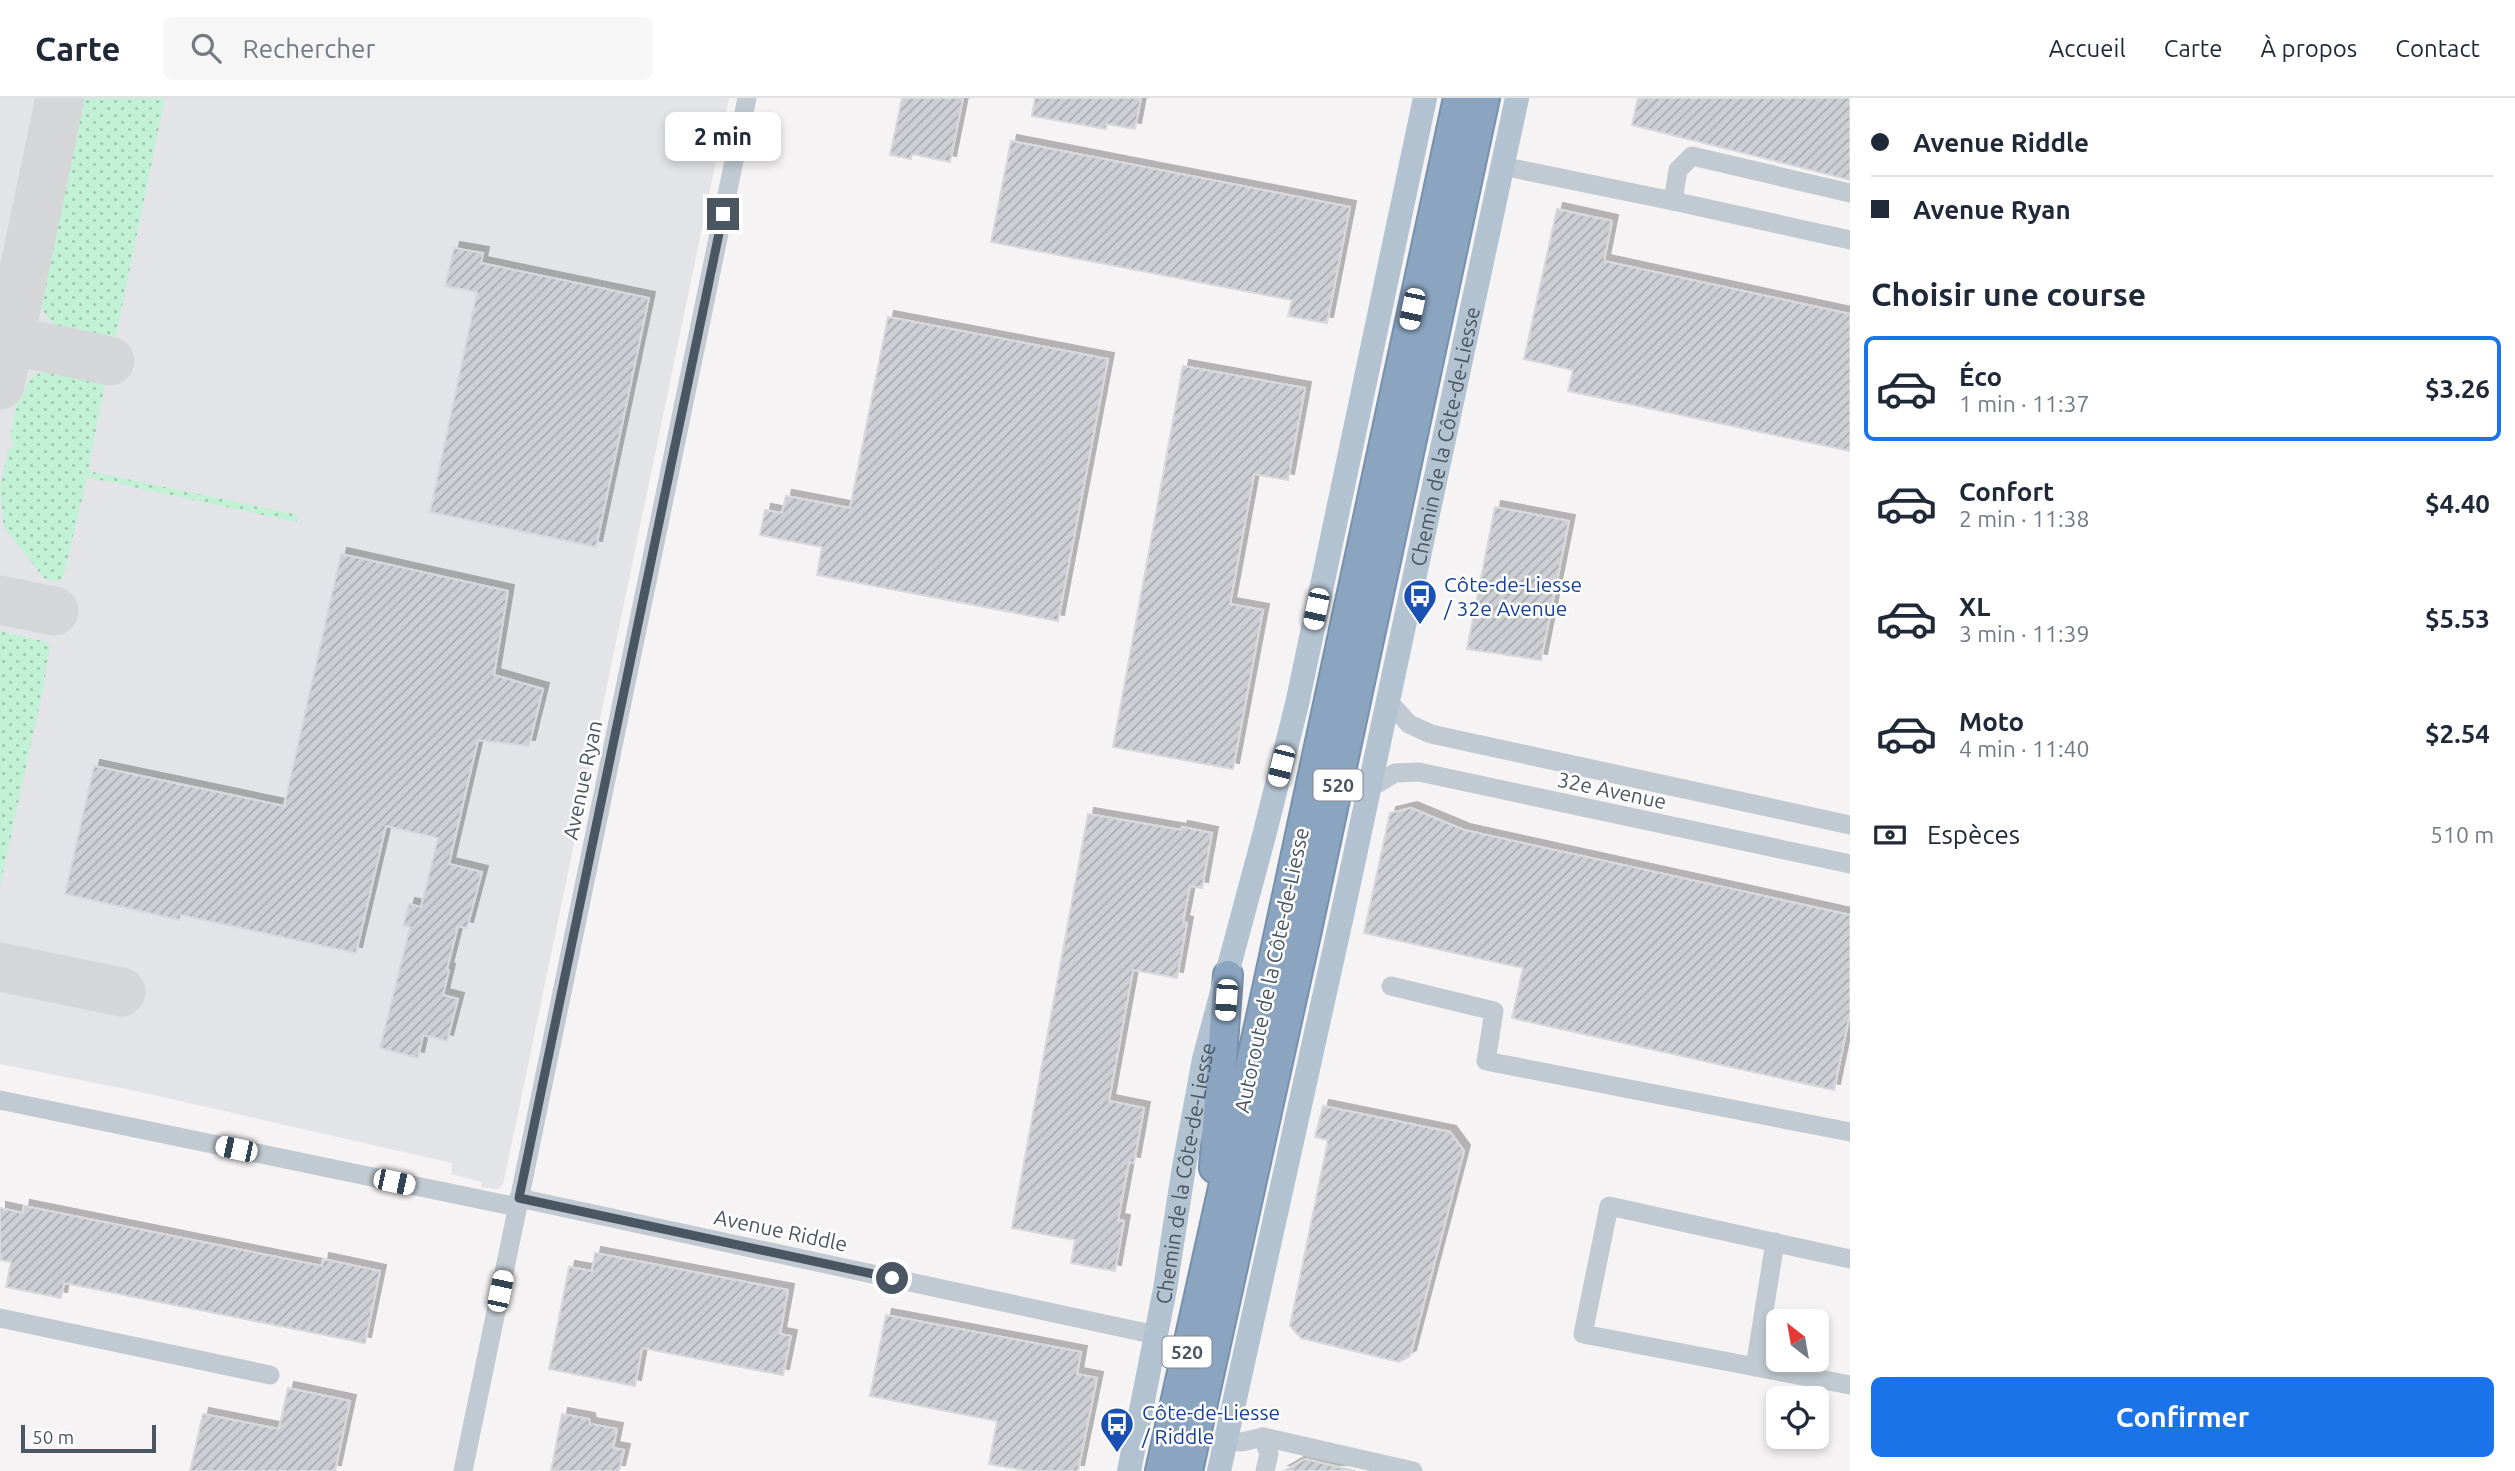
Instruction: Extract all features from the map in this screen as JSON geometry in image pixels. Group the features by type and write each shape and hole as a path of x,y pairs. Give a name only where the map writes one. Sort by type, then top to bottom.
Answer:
{"highway":[{"name":"Autoroute de la Côte-de-Liesse","path":"1160,1471 1261,1017 1458,98"},
{"name":"Autoroute de la Côte-de-Liesse","path":"1188,1471 1485,98"},
{"path":"1208,1258 1227,975"}],"main road":[{"name":"Chemin de la Côte-de-Liesse","path":"1129,1471 1208,1046 1297,704 1425,98"},
{"name":"Chemin de la Côte-de-Liesse","path":"1219,1471 1340,924 1517,98"}],"street":[{"name":"Avenue Ryan","path":"463,1471 747,98"},
{"path":"1673,201 1678,170 1692,156 1850,193"},
{"path":"1502,166 1850,240"},
{"name":"32e Avenue","path":"1388,701 1409,724 1431,734 1850,825"},
{"name":"32e Avenue","path":"1368,789 1395,773 1419,772 1850,864"},
{"path":"1391,986 1494,1011 1486,1060 1850,1132"},
{"name":"Avenue Riddle","path":"0,1100 518,1203 1156,1335"},
{"path":"1850,1259 1609,1206 1584,1334 1850,1385"},
{"path":"1755,1367 1775,1242"},
{"path":"0,1318 270,1375"},
{"path":"1226,1441 1242,1442 1264,1437 1413,1471"},
{"path":"1264,1437 1269,1454 1265,1471"}],"shaded area":[{"path":"0,98 729,98 516,1123 503,1184 498,1189 481,1187 482,1182 451,1174 452,1163 136,1091 0,1064"}],"green space":[{"path":"80,98 165,98 115,341 57,329 40,307 43,298 40,294 49,251 55,240 51,237 72,138 78,135 78,130 74,129 81,109"},
{"path":"48,368 102,380 105,383 88,471 299,515 296,522 87,477 64,575 60,581 44,578 6,530 0,487 8,450 15,445 10,437 18,397 25,392 28,380"},
{"path":"0,631 47,642 50,646 0,886"}],"building":[{"path":"902,98 963,98 950,162 912,154 911,159 890,155"},
{"path":"1035,98 1141,98 1135,129 1107,124 1106,129 1032,116"},
{"path":"1638,98 1850,98 1850,180 1632,125"},
{"path":"1011,141 1350,207 1327,323 1288,316 1292,300 991,242"},
{"path":"1557,209 1612,221 1604,261 1850,314 1850,451 1568,391 1573,370 1524,359"},
{"path":"454,248 483,253 481,263 649,298 596,547 430,512 477,292 445,286"},
{"path":"888,317 1108,359 1058,621 817,575 822,547 760,535 765,510 782,513 786,496 850,508"},
{"path":"1183,366 1305,388 1288,480 1254,474 1230,604 1263,610 1233,769 1113,747"},
{"path":"1495,507 1569,521 1541,660 1467,649"},
{"path":"341,554 508,591 494,675 543,689 529,746 478,740 449,864 482,872 467,928 458,926 447,969 449,970 443,995 458,999 447,1041 423,1035 418,1058 380,1048 410,927 403,926 409,904 421,907 438,838 386,826 356,953 181,915 180,920 65,894 94,766 284,806"},
{"path":"1411,808 1464,830 1850,915 1850,1013 1834,1090 1512,1018 1523,968 1364,933 1390,813"},
{"path":"1088,814 1212,833 1202,888 1190,886 1183,922 1187,923 1177,978 1133,970 1109,1101 1144,1108 1134,1163 1129,1162 1118,1220 1124,1221 1115,1271 1071,1263 1075,1240 1012,1228"},
{"path":"1323,1106 1450,1132 1464,1151 1410,1356 1399,1362 1301,1338 1290,1326 1328,1140 1315,1137"},
{"path":"24,1206 322,1266 323,1259 380,1271 365,1343 64,1283 61,1298 6,1287 11,1262 0,1260 0,1208 23,1213"},
{"path":"595,1253 788,1290 780,1334 791,1336 783,1375 642,1348 635,1386 549,1369 569,1267 592,1271"},
{"path":"886,1315 1081,1352 1077,1374 1097,1378 1078,1471 1028,1471 989,1464 997,1421 870,1396"},
{"path":"288,1388 350,1401 335,1471 190,1471 203,1414 279,1429"},
{"path":"562,1414 589,1419 590,1424 617,1429 613,1448 624,1450 619,1471 551,1471"},
{"path":"1305,1459 1355,1471 1284,1471"}],"taxiway":[{"path":"0,385 60,98"},
{"path":"0,338 110,361"},
{"path":"0,600 54,611"},
{"path":"0,967 121,992"}],"place":[{"name":"Côte-de-Liesse / 32e Avenue","path":"1420,626"},
{"name":"Côte-de-Liesse / Riddle","path":"1117,1454"}],"route":[{"path":"723,214 519,1198 892,1278"}]}
